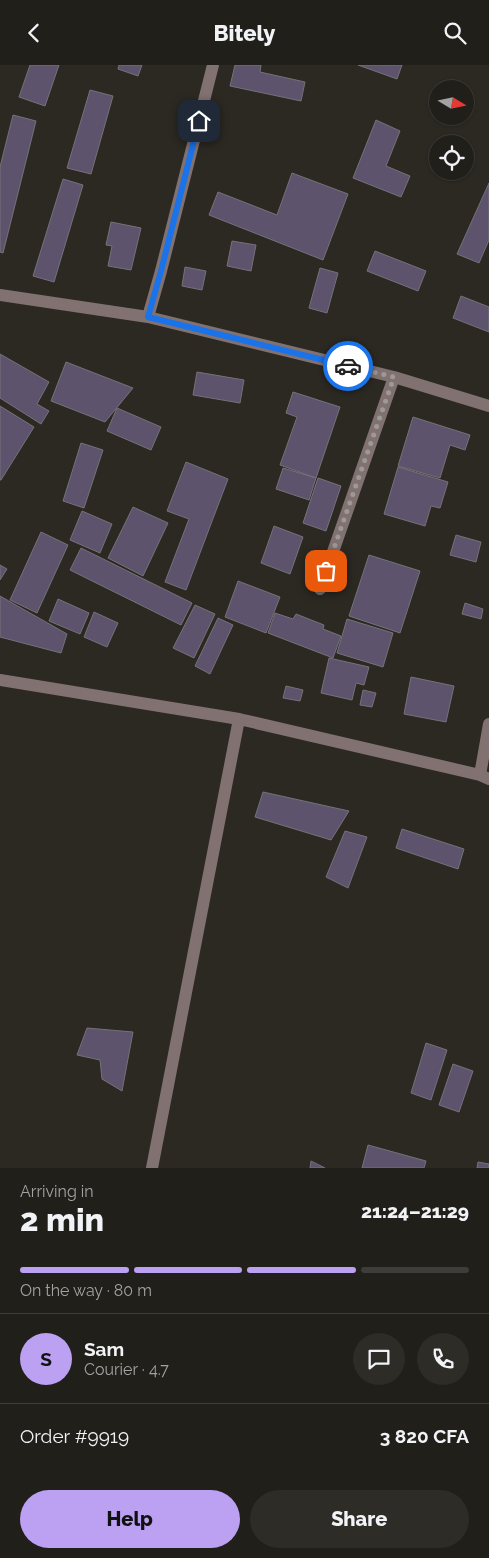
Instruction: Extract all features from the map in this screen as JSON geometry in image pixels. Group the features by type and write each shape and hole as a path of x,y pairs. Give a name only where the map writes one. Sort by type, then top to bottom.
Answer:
{"street":[{"path":"148,317 213,65"},
{"path":"0,295 148,317 394,377 489,406"},
{"path":"320,589 394,377"},
{"path":"0,680 239,719 485,777 489,724"},
{"path":"152,1168 239,719"}],"building":[{"path":"30,65 59,65 45,106 19,97"},
{"path":"119,65 142,65 138,76 118,69"},
{"path":"235,65 261,65 260,72 305,82 301,101 230,86"},
{"path":"358,65 402,65 397,79"},
{"path":"90,90 113,96 91,174 67,168"},
{"path":"13,115 36,121 3,253 0,252 0,167"},
{"path":"376,120 400,131 386,166 410,176 401,197 353,178"},
{"path":"292,173 348,194 323,260 209,215 218,192 277,215"},
{"path":"63,179 83,185 54,282 33,276"},
{"path":"489,183 489,240 479,263 457,254"},
{"path":"111,222 141,228 131,270 108,266 112,246 106,245"},
{"path":"232,241 256,245 251,271 227,266"},
{"path":"375,251 426,271 418,291 367,271"},
{"path":"185,267 206,271 202,290 182,286"},
{"path":"320,268 338,273 327,313 309,308"},
{"path":"461,296 489,307 489,332 453,318"},
{"path":"0,354 49,382 37,404 49,411 41,424 0,398"},
{"path":"66,362 133,388 105,422 51,401"},
{"path":"197,372 244,380 240,403 193,395"},
{"path":"293,392 340,407 316,478 280,465 297,417 286,413"},
{"path":"0,406 34,427 1,480 0,480"},
{"path":"117,408 161,427 151,450 107,431"},
{"path":"413,417 470,435 465,450 450,445 440,478 398,466"},
{"path":"81,443 103,450 84,508 63,501"},
{"path":"186,462 228,479 186,590 165,582 189,519 167,511"},
{"path":"398,467 448,482 440,508 431,506 425,526 384,514"},
{"path":"283,468 316,478 309,500 276,489"},
{"path":"318,478 341,486 326,531 303,523"},
{"path":"133,507 168,523 143,576 108,558"},
{"path":"82,511 112,524 100,553 70,540"},
{"path":"274,526 303,537 290,574 261,563"},
{"path":"41,532 68,545 37,613 10,600"},
{"path":"456,535 481,542 476,562 450,555"},
{"path":"81,548 192,603 181,625 70,570"},
{"path":"369,555 420,571 400,633 349,616"},
{"path":"0,565 7,569 0,580"},
{"path":"238,581 280,597 266,633 225,617"},
{"path":"0,596 67,634 61,653 0,637"},
{"path":"58,599 89,613 80,634 49,621"},
{"path":"465,603 483,609 481,619 462,614"},
{"path":"195,605 215,614 194,658 173,648"},
{"path":"94,612 118,623 107,647 84,637"},
{"path":"275,613 293,619 296,614 324,625 323,629 341,636 333,658 268,633"},
{"path":"218,618 233,625 210,674 195,666"},
{"path":"347,619 393,633 383,667 337,653"},
{"path":"329,658 369,667 364,685 356,683 352,700 321,693"},
{"path":"411,677 454,686 446,722 404,714"},
{"path":"286,686 303,690 300,701 283,698"},
{"path":"363,690 376,693 372,707 360,705"},
{"path":"263,792 349,811 331,840 255,817"},
{"path":"402,829 464,849 458,869 396,848"},
{"path":"345,831 367,837 348,888 326,877"},
{"path":"87,1028 133,1032 122,1091 102,1079 100,1060 77,1055"},
{"path":"426,1043 447,1050 431,1100 411,1093"},
{"path":"453,1064 473,1071 459,1112 439,1105"},
{"path":"368,1145 426,1161 424,1168 362,1168"},
{"path":"311,1161 325,1168 310,1168"},
{"path":"478,1162 489,1164 489,1168 477,1168"}],"way so far":[{"path":"326,571 394,377 348,366"}],"route":[{"path":"199,121 148,317 348,366"}]}
